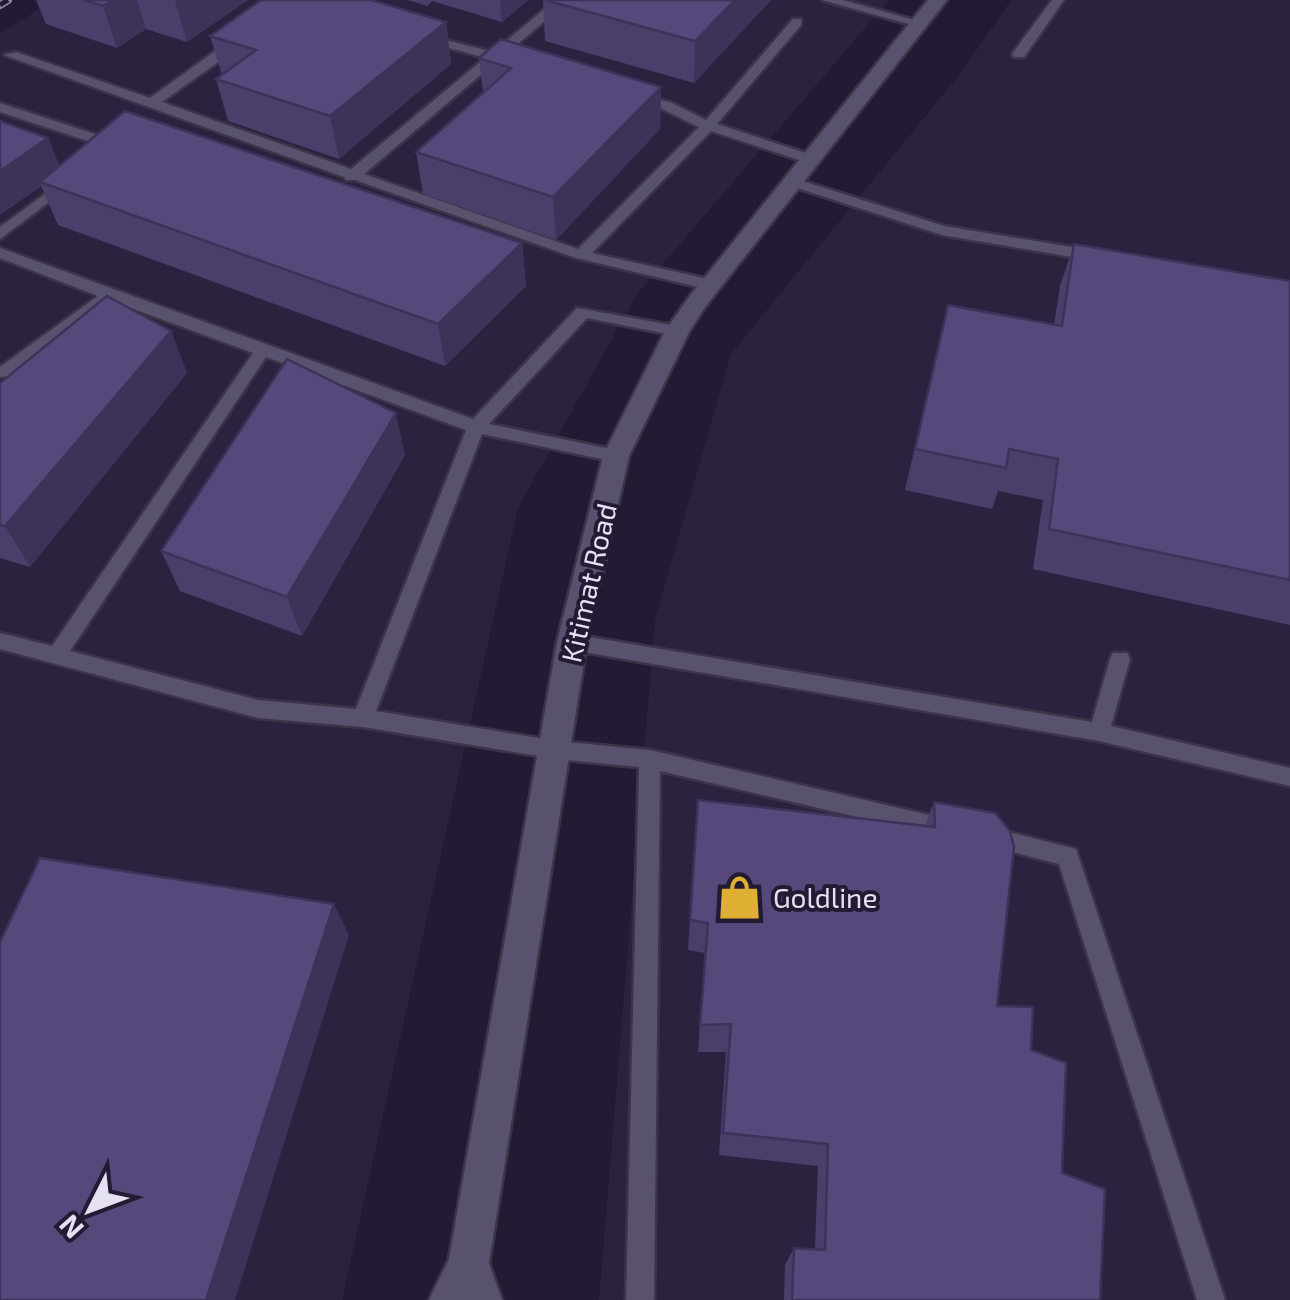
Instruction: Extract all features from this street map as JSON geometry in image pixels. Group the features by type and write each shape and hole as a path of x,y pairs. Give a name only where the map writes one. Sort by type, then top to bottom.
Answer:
{"street":[{"name":"Kitimat Road","path":"450,1300 475,1282 572,642 616,456 677,331 928,11"}],"lane":[{"path":"351,177 564,0"},
{"path":"828,0 928,11"},
{"path":"1019,54 1058,0"},
{"path":"582,255 708,126 797,22"},
{"path":"405,31 534,68"},
{"path":"153,102 248,34"},
{"path":"11,55 582,255 711,285"},
{"path":"628,94 665,106 802,171 942,230 1122,260"},
{"path":"0,107 116,144 101,155"},
{"path":"0,234 86,166"},
{"path":"0,253 476,427 616,456"},
{"path":"1,372 110,295"},
{"path":"363,718 476,427 583,312 677,331"},
{"path":"56,656 263,350"},
{"path":"0,641 258,709 363,718 556,750 650,759 1068,856 1211,1300"},
{"path":"572,642 1099,732 1290,777"},
{"path":"1099,732 1120,658"},
{"path":"640,1300 650,759"}],"shaded area":[{"path":"53,0 889,0 637,294 518,508 342,1300 0,1300 0,34"},
{"path":"1011,0 1290,0 1290,1300 599,1300 655,620 731,354 963,70"}],"building":[{"path":"83,0 113,0 103,6"},
{"path":"261,0 371,0 446,22 330,116 216,79 256,50 210,36"},
{"path":"545,0 735,0 695,41"},
{"path":"501,39 661,87 553,197 416,152 511,68 479,58"},
{"path":"125,111 522,243 438,324 40,182"},
{"path":"0,121 48,138 0,171"},
{"path":"1074,244 1290,281 1290,580 1049,529 1058,459 1009,449 1006,468 915,449 948,305 1062,326"},
{"path":"107,296 171,331 5,526 0,525 0,383"},
{"path":"287,359 396,413 287,597 161,551"},
{"path":"698,800 935,827 934,802 995,813 1010,831 1014,847 997,1006 1033,1007 1031,1050 1066,1063 1062,1173 1105,1189 1100,1300 792,1300 794,1248 825,1250 828,1144 723,1133 731,1024 700,1025 708,923 690,920"},
{"path":"40,858 334,904 206,1300 0,1300 0,942"}],"railway":[{"path":"0,5 8,0"}],"place":[{"name":"Goldline","path":"740,898"}]}
